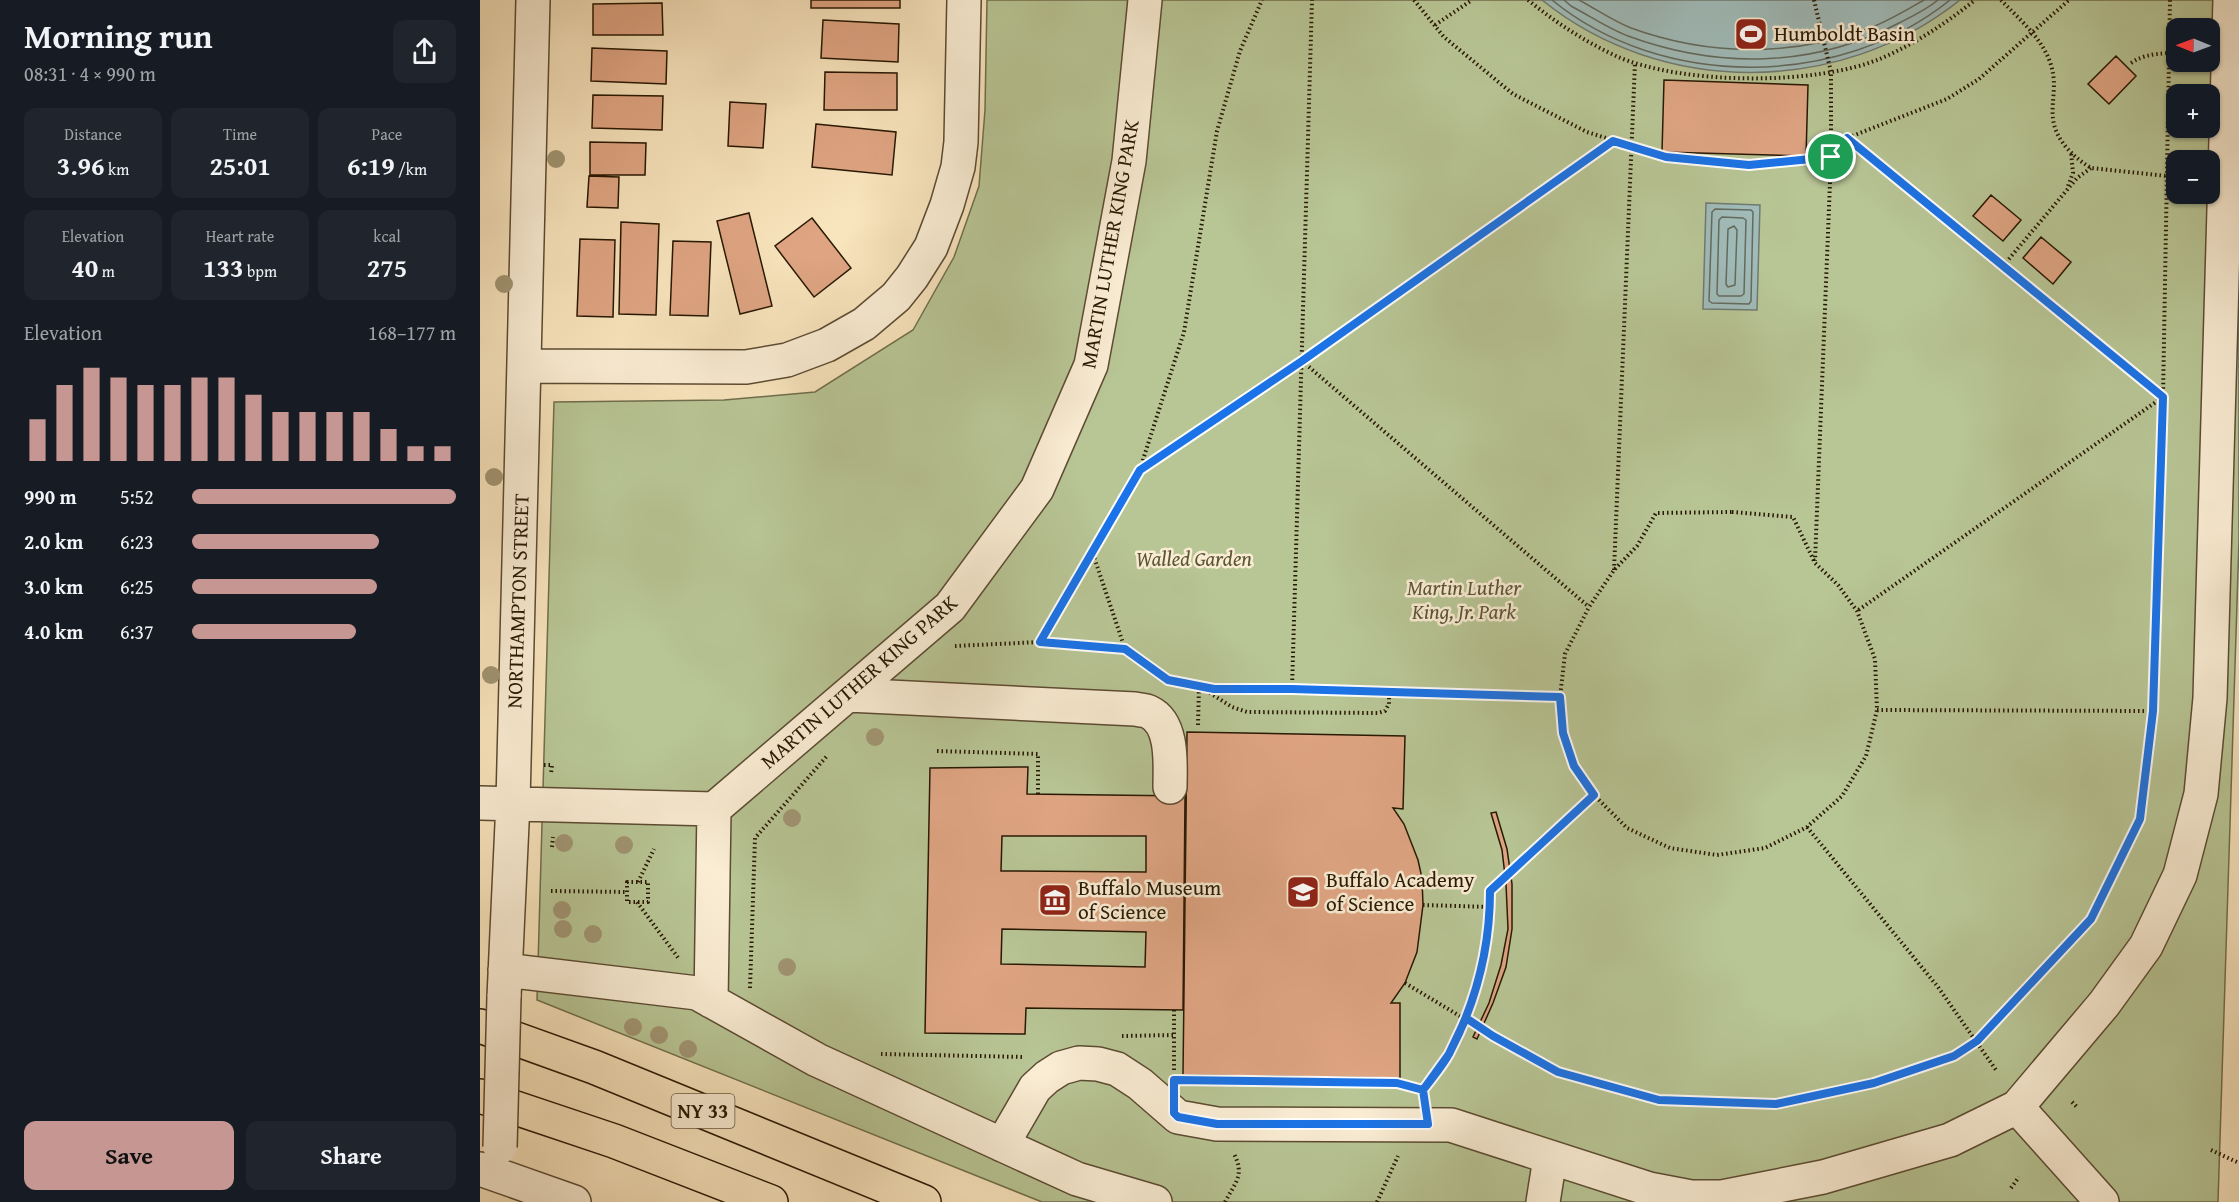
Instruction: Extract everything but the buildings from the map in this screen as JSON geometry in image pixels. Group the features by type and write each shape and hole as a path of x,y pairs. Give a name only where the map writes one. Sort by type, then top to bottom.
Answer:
{"highway":[{"name":"NY 33","path":"480,1026 594,1066 924,1202"},
{"path":"480,1095 614,1141 771,1202"}],"street":[{"name":"NORTHAMPTON STREET","path":"495,1173 513,802 533,0"},
{"path":"524,366 746,367 787,360 827,345 864,324 896,297 912,277 931,247 947,205 958,167 961,142 964,0"},
{"name":"MARTIN LUTHER KING PARK","path":"714,809 950,607 1037,489 1091,365 1129,161 1145,0"},
{"path":"1002,1145 1035,1088 1047,1077 1061,1068 1079,1063 1098,1064 1117,1069 1140,1084 1178,1117 1217,1124 1451,1125 1689,1200 1722,1197 1823,1177 1950,1140 2017,1107 2104,1004 2146,946 2180,875 2201,794 2210,688 2231,266 2230,0"},
{"path":"848,695 1135,709 1150,712 1159,721 1168,742 1170,787"},
{"path":"480,803 513,802 714,809 711,1001"},
{"path":"504,984 697,993 818,1060 1002,1145 1077,1179 1155,1202"},
{"path":"2017,1107 2102,1202"},
{"path":"1543,1202 1550,1158"},
{"path":"495,1173 574,1202"}],"path":[{"path":"1040,642 1140,470 1184,332 1217,131 1240,51 1262,0"},
{"path":"1292,689 1312,0"},
{"path":"1414,0 1444,37 1513,93 1587,132 1666,157 1749,165 1831,157 1847,138 1947,99 1979,79 2069,0"},
{"path":"1435,25 1472,0"},
{"path":"1528,0 1558,25 1618,57 1661,71 1743,78 1811,76 1880,58 1941,27 1975,0"},
{"path":"1814,0 1831,72 1831,157 1815,563"},
{"path":"2001,0 2033,33 2051,64 2054,79 2053,125 2056,135 2071,152 2091,168 2166,176"},
{"path":"2170,0 2170,18"},
{"path":"2131,63 2150,54 2166,54"},
{"path":"1614,570 1635,62"},
{"path":"2167,150 2169,72"},
{"path":"1847,138 2163,397"},
{"path":"1140,470 1302,361 1613,141"},
{"path":"2067,189 2073,173 2071,152"},
{"path":"2003,266 2067,189 2091,168"},
{"path":"1405,983 1558,1072 1659,1100 1776,1104 1874,1083 1954,1056 1977,1041 2091,919 2140,819 2153,711 2166,204"},
{"path":"1302,361 1589,607"},
{"path":"1857,611 2163,397"},
{"path":"1732,512 1793,518 1815,563 1838,585 1857,611 1875,659 1877,710 1866,756 1842,796 1808,827 1765,848 1717,855 1682,850 1670,848 1627,828 1594,795 1574,766 1570,755 1563,733 1560,697 1565,654 1589,607 1614,570 1636,546 1656,513 1732,512"},
{"path":"1093,554 1125,649"},
{"path":"951,646 1040,642 1125,649 1168,680 1214,689 1292,689 1560,697"},
{"path":"1199,686 1232,707 1247,712 1378,713 1385,711 1389,704 1389,692"},
{"path":"1198,732 1199,686"},
{"path":"1877,710 2153,711"},
{"path":"752,994 750,987 755,838 772,816 832,751"},
{"path":"937,752 1038,754 1038,794"},
{"path":"1377,1202 1421,1124 1423,1090 1449,1054 1474,998 1488,940 1490,891 1594,795"},
{"path":"1808,827 1938,987 1996,1070"},
{"path":"552,847 553,837"},
{"path":"744,845 754,845"},
{"path":"638,882 654,849"},
{"path":"627,882 648,882 648,902 627,902 627,892 627,882"},
{"path":"551,891 627,892"},
{"path":"637,902 660,933"},
{"path":"1423,905 1490,907"},
{"path":"1174,1010 1174,1080 1397,1083 1423,1090"},
{"path":"1117,1036 1174,1035"},
{"path":"889,1055 1029,1057"},
{"path":"2072,1102 2078,1108"},
{"path":"1217,1124 1241,1166 1239,1177 1225,1202"},
{"path":"2211,1150 2239,1163"},
{"path":"2011,1188 2019,1177"}],"green space":[{"name":"Martin Luther King, Jr. Park","path":"987,0 2239,0 2239,540 2218,1202 1042,1202 537,1000 554,402 724,400 815,392 913,330 954,257 979,186 985,110"}],"water":[{"name":"Humboldt Basin","path":"1542,0 1960,0 1913,32 1861,54 1807,68 1751,72 1695,68 1641,54 1589,32"},
{"path":"1706,203 1760,205 1757,310 1703,309"}],"place":[{"name":"Humboldt Basin","path":"1751,34"},
{"name":"Buffalo Academy of Science","path":"1303,892"},
{"name":"Buffalo Museum of Science","path":"1055,900"}],"route":[{"path":"1831,157 1749,165 1666,157 1613,141 1302,361 1140,470 1040,642 1125,649 1168,680 1214,689 1292,689 1560,697 1563,733 1574,766 1594,795 1490,891 1488,940 1474,998 1449,1054 1423,1090 1428,1124 1217,1124 1178,1117 1174,1113 1174,1080 1397,1083 1423,1090 1449,1054 1466,1018 1493,1036 1558,1072 1659,1100 1776,1104 1874,1083 1954,1056 1977,1041 2091,919 2140,819 2153,711 2163,397 1847,138 1831,157"}],"park label":[{"name":"Walled Garden","path":"1194,559"}]}
